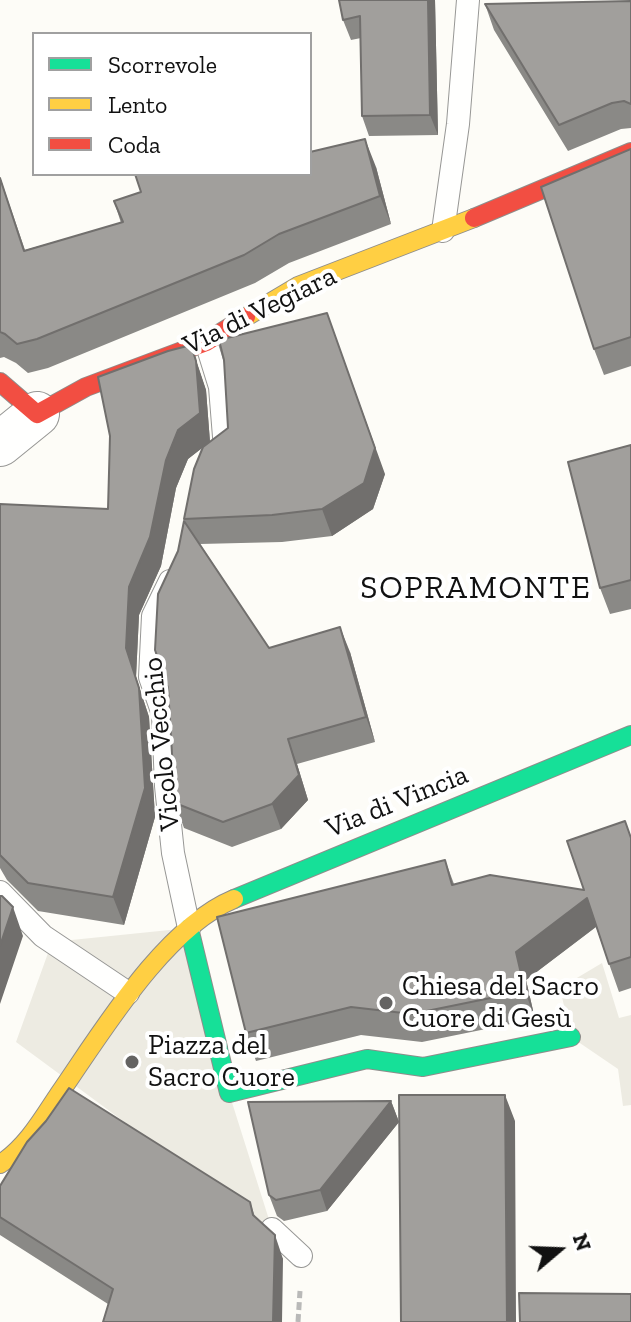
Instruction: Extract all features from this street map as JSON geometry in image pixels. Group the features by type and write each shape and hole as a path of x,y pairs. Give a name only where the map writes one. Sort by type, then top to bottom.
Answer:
{"street":[{"name":"Via di Vegiara","path":"37,414 86,387 206,342 298,286 443,231 631,152"},
{"path":"0,382 37,414 0,444"},
{"name":"Via di Vincia","path":"189,928 215,907 631,735"},
{"path":"0,1164 34,1131 128,993 189,928"},
{"path":"189,928 229,1093 367,1059 423,1067 571,1037"}],"lane":[{"path":"443,231 458,124 468,0"},
{"path":"201,464 225,449 220,387 206,342"},
{"name":"Vicolo Vecchio","path":"177,557 153,616 150,677 163,714 173,853 189,928"},
{"path":"0,892 43,936 128,993"},
{"path":"272,1229 301,1256"}],"shaded area":[{"name":"Piazza del Sacro Cuore","path":"189,928 229,1093 272,1229 222,1225 214,1188 16,1042 52,942"},
{"path":"602,963 619,1018 631,1015 631,1105 623,1106 618,1069 571,1037 560,988"}],"building":[{"path":"339,0 428,0 430,115 362,116 360,16 343,20"},
{"path":"631,1 631,104 624,101 612,103 559,125 485,4"},
{"path":"365,139 380,196 279,234 244,255 37,339 17,344 0,332 0,178 24,251 123,222 114,201 141,192 136,176 312,176 312,152"},
{"path":"631,149 631,337 594,349 541,187"},
{"path":"327,313 375,448 364,483 322,509 184,519 194,469 203,447 228,428 224,360 219,340"},
{"path":"191,345 196,361 200,413 178,430 166,460 150,537 129,587 126,648 139,688 145,788 113,897 28,883 0,855 0,504 108,509 110,436 98,377"},
{"path":"631,445 631,580 600,588 568,462"},
{"path":"184,521 269,648 340,627 366,717 288,739 299,775 272,804 223,822 175,803 168,688 155,650 158,594 178,551"},
{"name":"Chiesa del Sacro Cuore di Gesù","path":"625,821 631,838 631,957 609,964 587,898 516,952 525,991 412,1014 351,1007 246,1033 217,917 445,860 452,885 490,875 584,890 567,841"},
{"path":"0,896 13,907 0,946"},
{"path":"69,1088 250,1202 253,1215 275,1235 273,1322 103,1322 113,1289 0,1217 0,1186 27,1142"},
{"path":"399,1095 505,1095 507,1322 401,1322"},
{"path":"391,1101 320,1190 276,1200 269,1195 248,1102"},
{"path":"519,1293 631,1294 631,1322 520,1322"}],"traffic: fast":[{"path":"234,899 631,735"},
{"path":"189,928 229,1093 367,1059 423,1067 571,1037"}],"traffic: slow":[{"path":"246,317 298,286 474,218"},
{"path":"0,1164 18,1150 33,1132 115,1013 159,957 208,913 234,899"}],"traffic: jam":[{"path":"474,218 631,152"},
{"path":"0,382 37,414 86,387 206,342 246,317"}],"place":[{"name":"Chiesa del Sacro Cuore di Gesù","path":"386,1003"},
{"name":"Piazza del Sacro Cuore","path":"132,1062"}],"district":[{"name":"SOPRAMONTE","path":"476,589"}]}
